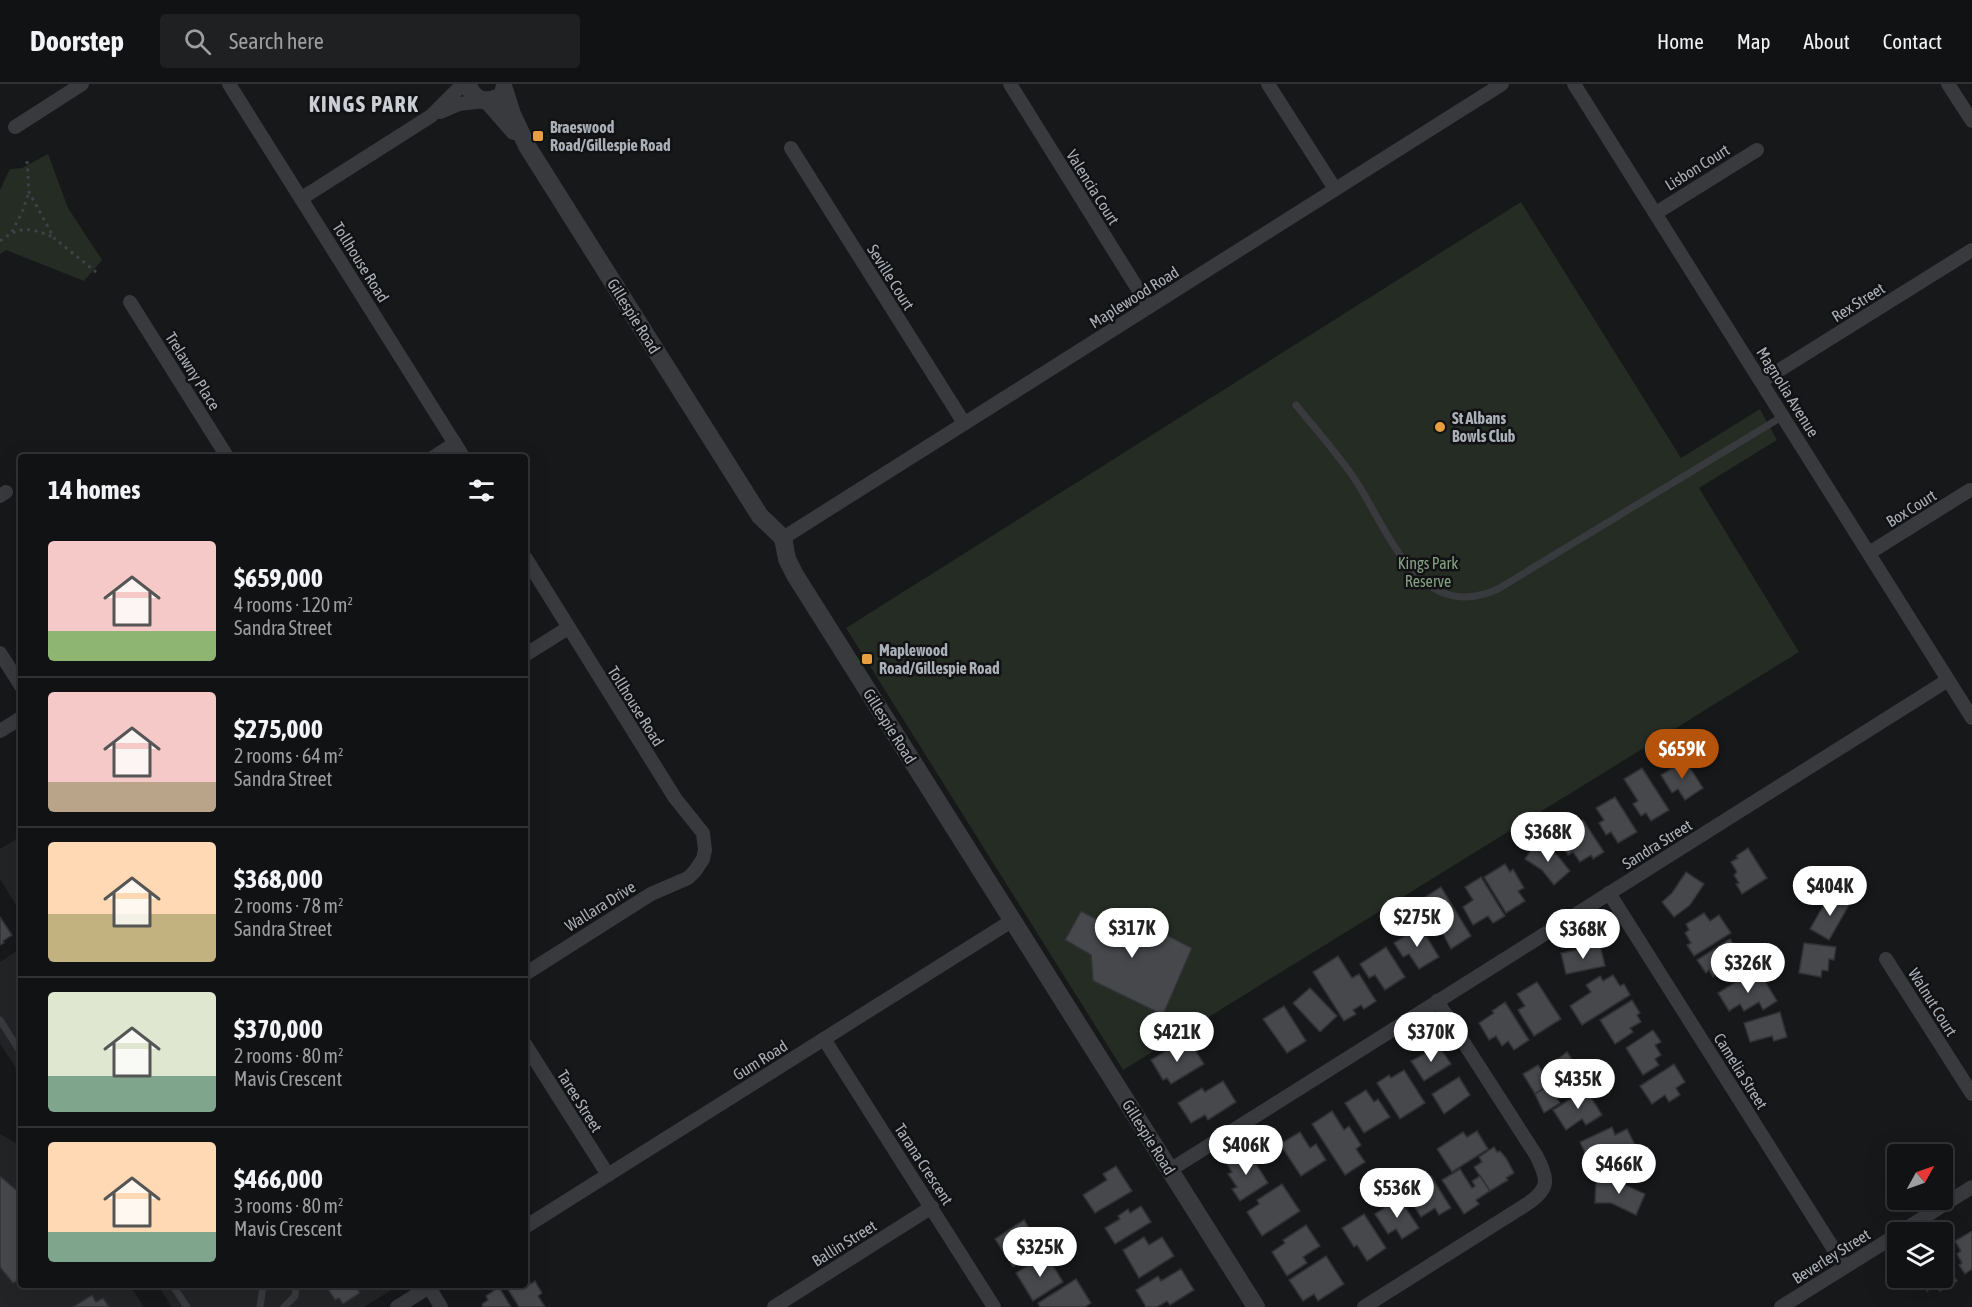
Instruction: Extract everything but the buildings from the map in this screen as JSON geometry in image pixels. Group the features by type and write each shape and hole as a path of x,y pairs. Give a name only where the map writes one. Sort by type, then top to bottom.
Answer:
{"street":[{"path":"15,127 82,84"},
{"name":"Tollhouse Road","path":"229,84 462,454"},
{"path":"431,116 463,84"},
{"name":"Gillespie Road","path":"468,84 473,95 486,101 527,146"},
{"name":"Valencia Court","path":"1010,84 1149,307"},
{"path":"1268,84 1335,189"},
{"name":"Magnolia Avenue","path":"1574,84 1948,680 1971,713"},
{"path":"1948,84 1972,122"},
{"path":"302,198 431,116 459,104 498,98 505,85"},
{"name":"Gillespie Road","path":"505,85 512,114 527,146 760,516 783,538 787,559 795,575 1256,1307"},
{"name":"Maplewood Road","path":"783,538 1497,85"},
{"name":"Seville Court","path":"791,148 964,423"},
{"name":"Lisbon Court","path":"1656,213 1757,150"},
{"name":"Rex Street","path":"1762,381 1972,250"},
{"name":"Trelawny Place","path":"130,302 225,454"},
{"path":"438,454 455,443"},
{"name":"Box Court","path":"1869,553 1970,490"},
{"name":"Tollhouse Road","path":"528,562 675,798 703,833 705,850 703,859 695,872"},
{"path":"528,653 568,628"},
{"path":"0,653 18,681"},
{"name":"Sandra Street","path":"1170,1170 1948,680"},
{"path":"0,731 18,720"},
{"name":"Wallara Drive","path":"528,972 651,894 688,878 695,872"},
{"name":"Camelia Street","path":"1609,894 1845,1267"},
{"name":"Gum Road","path":"528,1225 1012,920"},
{"name":"Walnut Court","path":"1886,959 1972,1094"},
{"path":"1364,1307 1539,1196 1546,1185 1544,1172 1536,1155 1437,1002"},
{"name":"Tarana Crescent","path":"824,1039 994,1307"},
{"name":"Taree Street","path":"528,1049 608,1175"},
{"name":"Beverley Street","path":"1916,1222 1972,1187"},
{"name":"Ballin Street","path":"774,1307 932,1207"},
{"name":"Beverley Street","path":"1781,1307 1887,1240"},
{"path":"398,1307 427,1288"},
{"path":"431,1288 441,1307"}],"lane":[{"path":"1296,405 1356,481 1414,573 1438,592 1464,598 1488,594 1498,589 1783,416"},
{"path":"0,1020 18,1048"},
{"path":"174,1288 187,1307"},
{"path":"260,1307 263,1288"},
{"path":"284,1307 296,1296 296,1288"}],"path":[{"path":"0,241 11,232 23,210 29,192 27,161"},
{"path":"29,192 54,238"},
{"path":"11,232 22,229 35,230 54,238 96,272"}],"shaded area":[{"path":"18,838 18,908 0,879 0,849"},
{"path":"18,950 18,1071 0,1043 0,962"},
{"path":"0,1134 18,1144 18,1288 131,1288 144,1307 0,1307"},
{"path":"159,1288 395,1288 364,1307 172,1307"}],"green space":[{"path":"48,154 68,208 102,260 84,281 6,250 0,254 0,190 10,169 22,168"},
{"name":"Kings Park Reserve","path":"1521,202 1681,458 1760,409 1777,440 1699,488 1799,652 1123,1070 846,628"}],"place":[{"name":"Braeswood Road/Gillespie Road","path":"538,136"},
{"name":"St Albans Bowls Club","path":"1440,427"},
{"name":"Maplewood Road/Gillespie Road","path":"867,659"}],"district":[{"name":"KINGS PARK","path":"364,104"}]}
